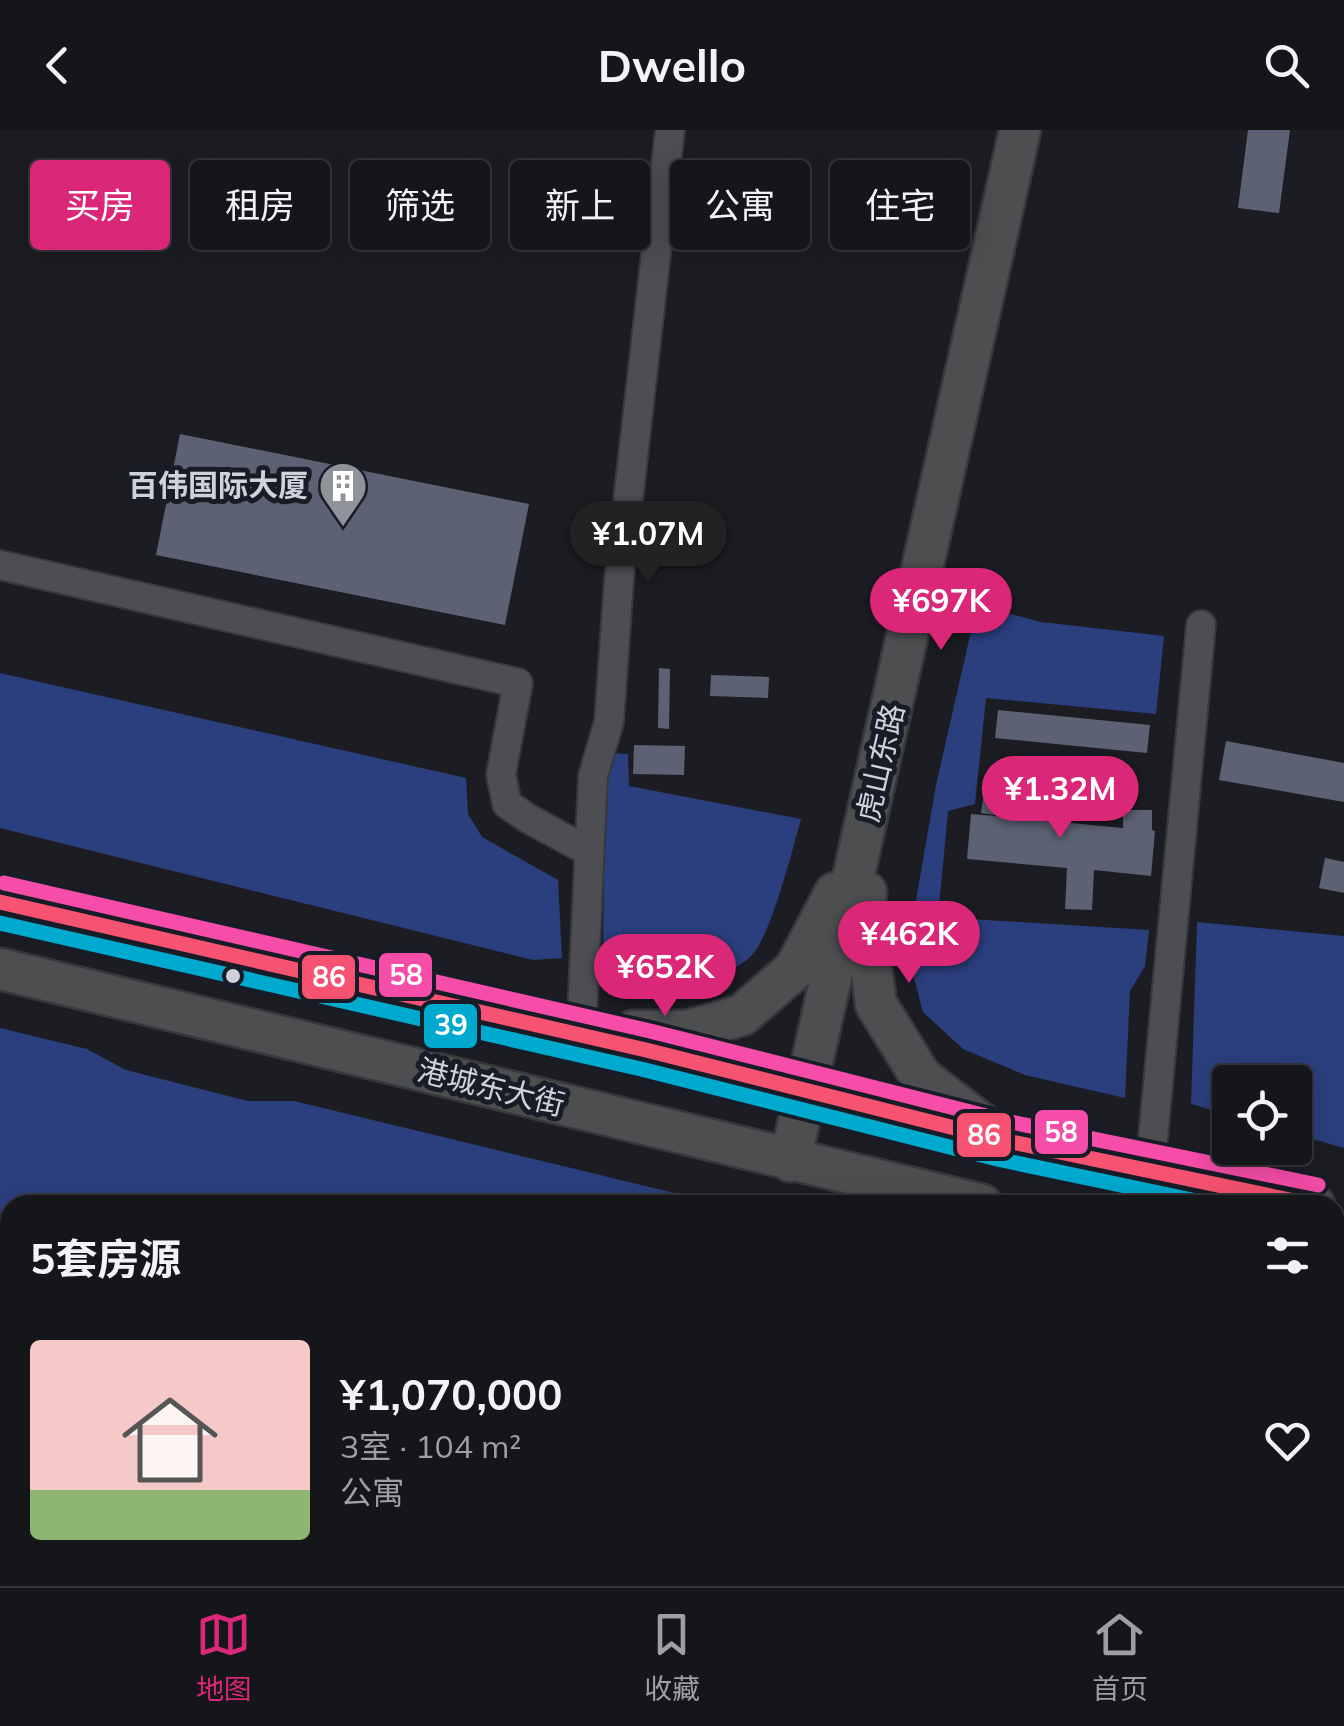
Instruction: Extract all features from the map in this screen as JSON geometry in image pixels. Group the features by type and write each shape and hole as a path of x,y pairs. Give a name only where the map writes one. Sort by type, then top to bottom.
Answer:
{"main road":[{"name":"虎山东路","path":"790,1161 1020,130"},
{"path":"568,1032 687,1032 742,1015 795,969 829,908 870,812"},
{"path":"870,812 864,920 876,1004 921,1077 1002,1140"},
{"path":"0,902 806,1088 1002,1140 1267,1195"},
{"name":"港城东大街","path":"0,969 938,1195"}],"street":[{"path":"568,1032 593,776 609,722 619,580 670,130"},
{"path":"0,565 518,683 501,774 507,804 528,820 588,852"},
{"path":"1150,1170 1200,625"}],"shaded area":[{"path":"977,605 1041,622 1164,636 1156,714 986,698 975,804 948,811 938,917 1149,930 1145,966 1130,991 1125,1098 1025,1075 963,1049 923,1012 907,952 936,785"},
{"path":"0,673 466,778 468,814 482,837 558,880 562,958 533,960 0,828"},
{"path":"605,753 628,754 629,786 801,819 766,932 751,956 738,966 688,986 652,989 620,982 603,966"},
{"path":"1197,922 1344,936 1344,1148 1312,1139 1312,1065 1212,1065 1212,1110 1191,1104"},
{"path":"0,1028 87,1049 126,1070 248,1101 294,1101 683,1195 0,1195"}],"building":[{"path":"1248,130 1290,130 1279,213 1238,208"},
{"name":"百伟国际大厦","path":"180,434 529,504 505,625 156,555"},
{"path":"659,668 670,669 669,729 658,728"},
{"path":"711,675 769,677 768,698 710,696"},
{"path":"998,710 1150,725 1147,753 995,738"},
{"path":"1226,741 1344,763 1344,802 1219,780"},
{"path":"634,745 685,746 684,775 633,774"},
{"path":"984,791 1074,800 1071,823 1123,828 1123,810 1152,810 1155,831 1151,876 1094,870 1092,910 1065,909 1067,868 967,859 971,814 1007,817 981,813"},
{"path":"1325,858 1344,862 1344,893 1319,888"}],"transit line":[{"name":"58","path":"4,883 650,1031 1006,1121 1318,1185"},
{"name":"86","path":"0,902 646,1050 1002,1140 1266,1195"},
{"name":"39","path":"0,923 641,1069 997,1159 1168,1195"}],"place":[{"name":"百伟国际大厦","path":"343,528"}]}
